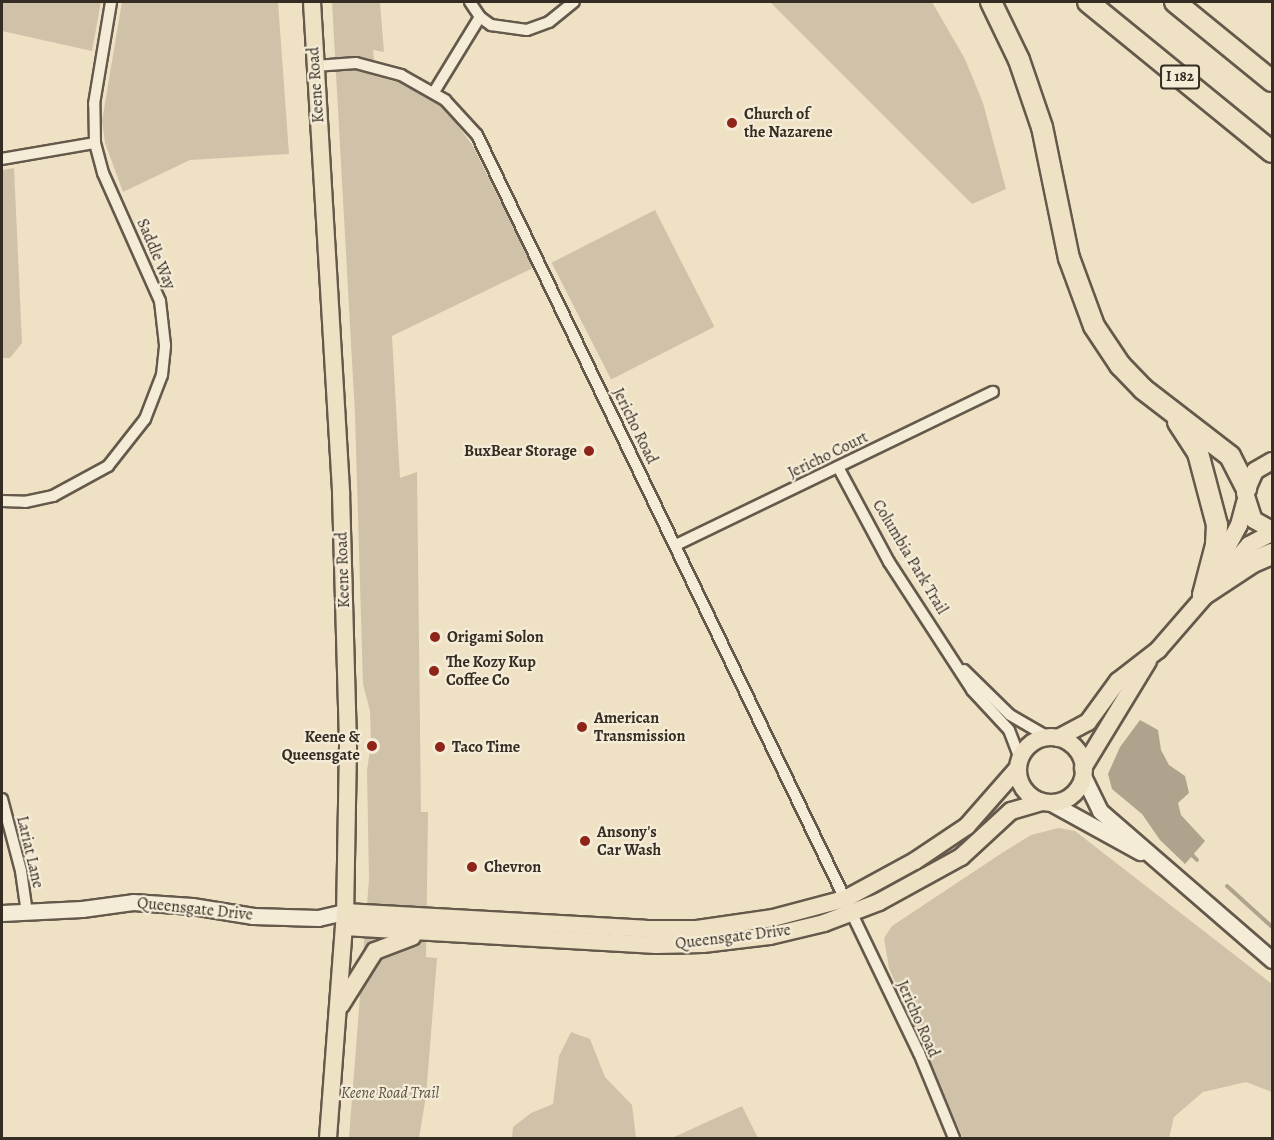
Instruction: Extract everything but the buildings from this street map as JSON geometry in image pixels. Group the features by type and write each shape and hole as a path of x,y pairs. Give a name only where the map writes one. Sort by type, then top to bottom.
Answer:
{"highway":[{"path":"991,2 1019,60 1042,127 1069,258 1083,302 1120,365 1172,412 1230,456 1246,495"},
{"name":"I 182","path":"1088,2 1272,152"},
{"path":"1174,2 1272,81"},
{"path":"1172,412 1198,453 1213,499 1216,545 1203,595"},
{"path":"1203,595 1253,562 1272,554"}],"main road":[{"name":"Keene Road","path":"312,2 341,493 348,747 344,920 328,1138"},
{"path":"1203,595 1239,525 1246,495 1255,471 1272,461"},
{"path":"1047,802 1075,792 1083,772 1150,658 1249,545 1272,532 1254,520 1246,495"},
{"path":"849,906 967,826 1019,763 1031,744 1053,738 1088,722 1118,681 1150,658"},
{"path":"1053,738 1076,749 1097,807 1132,835 1150,857 1272,960"},
{"path":"1019,763 1027,793 1150,857"},
{"name":"Queensgate Drive","path":"344,920 424,933 695,945 770,936 849,906 961,857 1009,812 1047,802"},
{"name":"Queensgate Drive","path":"2,913 27,913 133,902 192,906 253,916 697,929 849,906"},
{"path":"339,1008 375,951 424,933"}],"street":[{"name":"Saddle Way","path":"2,501 25,502 53,496 108,466 145,419 162,375 165,330 158,294 104,172 95,143 94,104 111,2"},
{"path":"470,2 480,17 503,29 527,30 549,22 574,2"},
{"path":"434,92 480,17"},
{"name":"Jericho Road","path":"315,66 356,63 380,67 434,92 465,119 487,152 919,1053 954,1138"},
{"path":"2,159 95,143"},
{"name":"Jericho Court","path":"676,545 993,392"},
{"name":"Columbia Park Trail","path":"838,467 889,562 956,662 972,690 1009,730 1019,763"},
{"name":"Columbia Park Trail","path":"956,662 1010,715 1053,738"},
{"name":"Lariat Lane","path":"2,799 21,871 27,913"}],"green space":[{"path":"2,2 101,2 92,51 2,31"},
{"path":"122,2 278,2 289,154 190,160 123,192 105,143 102,121"},
{"name":"Keene Road Trail","path":"332,2 380,2 384,52 373,50 376,76 414,87 434,100 456,123 473,146 533,268 392,336 400,478 417,472 421,812 428,812 426,957 437,958 426,1096 419,1138 349,1138 369,879 367,770 371,743 370,711 363,684 355,415"},
{"path":"770,2 932,2 965,59 983,103 1006,189 972,204"},
{"path":"14,168 22,343 10,358 2,358 2,170"},
{"path":"655,210 714,327 611,379 552,263"},
{"path":"1059,828 1075,831 1272,984 1272,1092 1246,1082 1203,1092 1174,1117 1169,1138 963,1138 889,968 884,938 892,926 1002,853 1031,835"},
{"path":"571,1032 590,1039 605,1077 632,1105 636,1138 512,1138 513,1127 531,1113 553,1104 559,1056"},
{"path":"742,1106 758,1138 672,1138"}],"shaded area":[{"path":"1140,720 1158,730 1161,750 1169,765 1185,776 1189,793 1178,803 1181,815 1205,841 1185,864 1160,840 1142,814 1112,789 1108,774 1120,747"}],"waterway":[{"path":"1192,855 1197,860"},
{"path":"1227,886 1272,927"}],"place":[{"name":"Church of the Nazarene","path":"732,123"},
{"name":"BuxBear Storage","path":"589,451"},
{"name":"Origami Solon","path":"435,637"},
{"name":"The Kozy Kup Coffee Co","path":"434,671"},
{"name":"American Transmission","path":"582,727"},
{"name":"Keene & Queensgate","path":"372,746"},
{"name":"Taco Time","path":"440,747"},
{"name":"Ansony's Car Wash","path":"585,841"},
{"name":"Chevron","path":"472,867"}]}
